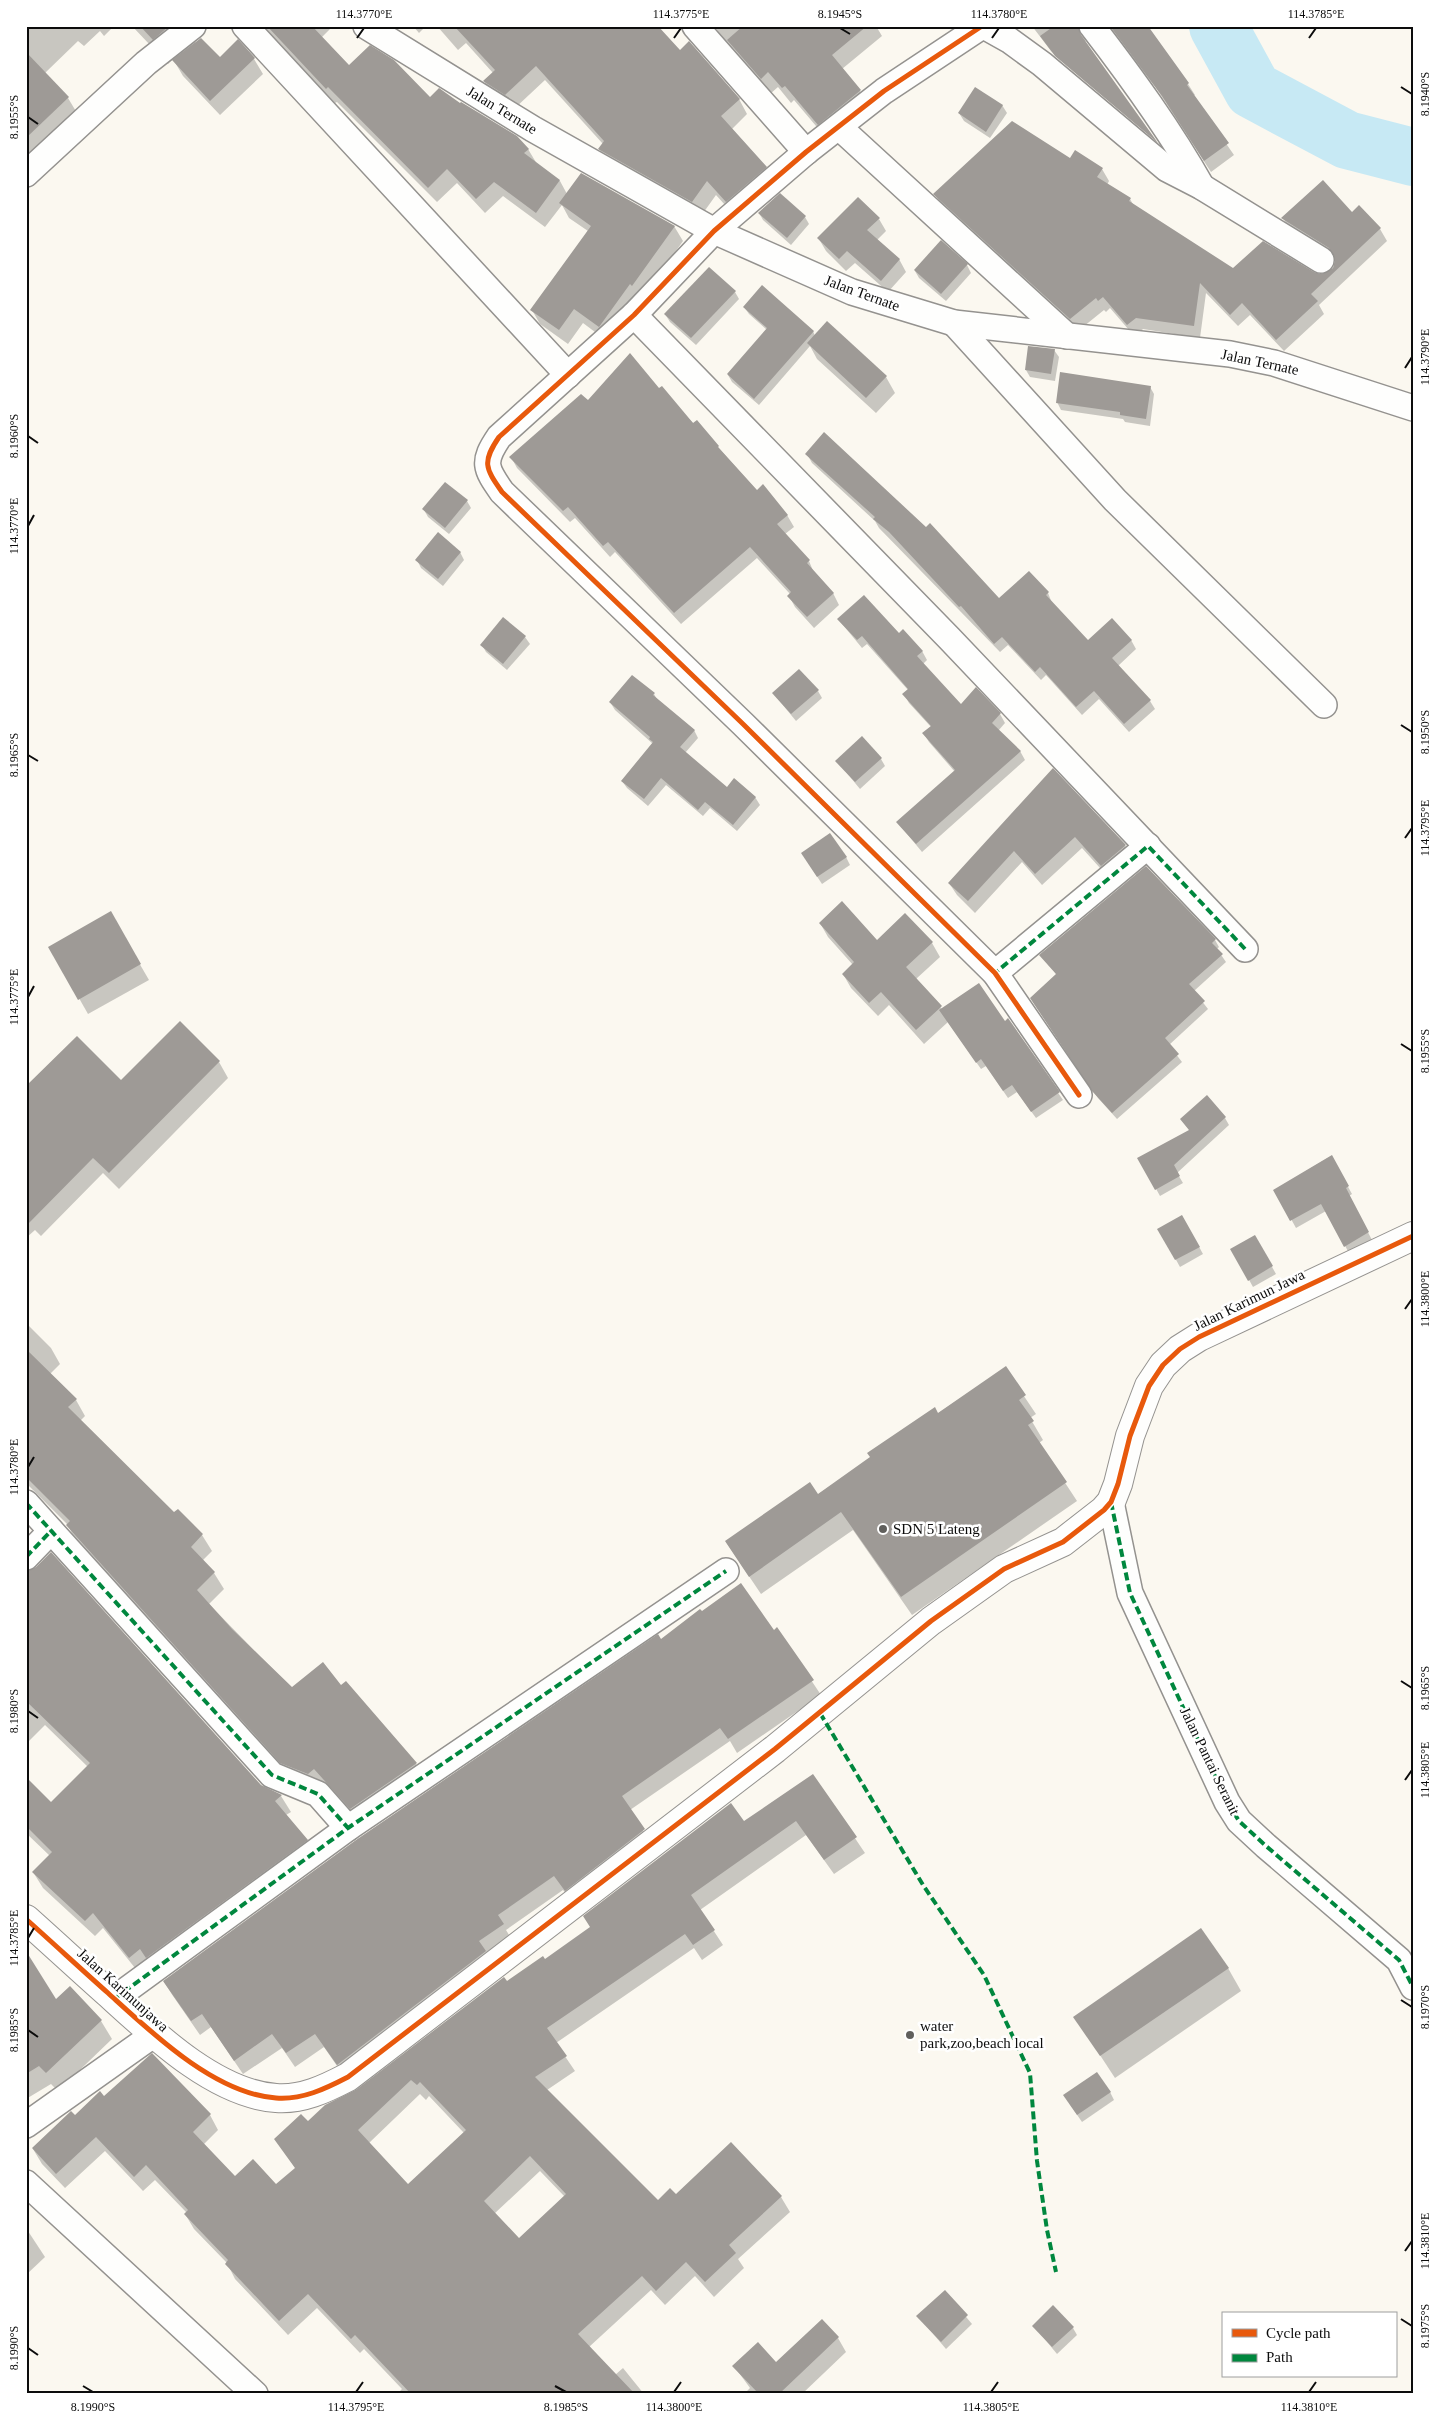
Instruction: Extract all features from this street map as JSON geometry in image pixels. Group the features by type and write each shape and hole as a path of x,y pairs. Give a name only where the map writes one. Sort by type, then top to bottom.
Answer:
{"street":[{"path":"26,174 146,63 193,26"},
{"path":"245,26 568,375"},
{"name":"Jalan Ternate","path":"366,26 533,129 714,231 852,292 954,323 1230,354 1274,363 1413,408"},
{"path":"695,26 806,152"},
{"path":"1079,1095 995,973 743,724 502,492 488,473 488,454 499,437 634,315 714,231 806,152 840,128 884,91 983,26 1010,40 1042,64 1167,169 1202,187 1321,260"},
{"path":"1092,26 1180,148 1202,187"},
{"path":"840,128 1067,336"},
{"path":"634,315 1148,846 1245,949"},
{"path":"954,323 1115,500 1324,705"},
{"path":"995,973 1148,846"},
{"name":"Jalan Karimun Jawa","path":"1107,1506 1149,1386 1163,1365 1180,1349 1199,1337 1413,1236"},
{"path":"26,1503 272,1775 318,1794 348,1828"},
{"name":"Jalan Karimunjawa","path":"26,1919 153,2034 208,2072 244,2092 276,2098 302,2096 324,2090 348,2077 775,1749 870,1669 931,1622 1004,1570 1063,1542 1107,1506"},
{"name":"Jalan Pantai Seranit","path":"1107,1506 1130,1593 1227,1802 1239,1821 1399,1960 1413,1987"},
{"path":"26,1557 50,1531"},
{"path":"114,1999 348,1828 726,1571"},
{"path":"26,2125 153,2034"},
{"path":"26,2183 255,2394"}],"building":[{"path":"140,26 169,26 153,40"},
{"path":"267,26 312,26 349,65 370,45 394,60 430,97 439,88 460,103 517,136 529,149 524,153 560,180 536,213 494,182 476,199 447,169 428,188 328,87 326,89"},
{"path":"454,26 658,26 680,50 689,41 740,99 721,116 767,167 726,202 707,181 692,202 598,149 604,141 536,66 505,95 483,81 495,70"},
{"path":"743,26 867,26 832,55 861,90 818,125 785,86 782,88 768,72 761,79 727,40"},
{"path":"1054,26 1078,26 1081,35 1158,143 1055,56 1040,36"},
{"path":"1110,26 1148,26 1189,83 1187,85 1229,143 1204,161 1162,96"},
{"path":"201,38 220,57 238,39 255,58 210,101 172,60"},
{"path":"26,52 69,97 26,138"},
{"path":"975,87 1003,105 986,132 958,113"},
{"path":"1012,121 1070,158 1075,150 1103,168 1097,177 1131,198 1129,201 1233,268 1263,241 1314,272 1321,274 1333,268 1335,260 1329,248 1281,218 1323,180 1352,212 1359,205 1381,228 1311,294 1318,301 1276,340 1242,303 1230,315 1200,283 1194,326 1136,318 1127,325 1103,297 1098,301 1096,298 1070,319 933,194"},
{"path":"581,173 675,226 632,286 630,284 599,327 574,309 559,330 530,310 591,226 559,203"},
{"path":"780,193 806,216 787,238 758,213"},
{"path":"858,197 880,218 867,230 900,259 881,281 847,251 839,259 817,238"},
{"path":"941,240 968,264 941,294 914,270"},
{"path":"709,267 736,291 691,338 664,314"},
{"path":"762,285 814,331 754,399 727,374 767,328 743,307"},
{"path":"827,321 887,376 866,398 807,343"},
{"path":"1028,346 1055,349 1051,374 1025,370"},
{"path":"630,353 659,388 662,386 693,423 697,420 718,447 757,490 763,484 788,515 777,524 810,560 807,563 834,593 807,617 787,596 791,592 750,547 674,613 608,542 603,546 568,507 563,511 509,457 581,394 588,400"},
{"path":"1060,372 1151,386 1146,419 1120,415 1120,412 1056,403"},
{"path":"824,432 926,527 930,523 999,598 1029,571 1049,592 1046,595 1088,640 1112,618 1132,640 1112,658 1151,700 1124,724 1094,691 1076,707 1040,667 1035,672 1002,637 994,644 961,606 959,607 889,532 873,519 875,517 805,454"},
{"path":"445,482 468,500 445,528 422,509"},
{"path":"438,532 461,552 438,579 415,560"},
{"path":"864,595 899,633 903,629 923,651 917,656 961,704 976,687 1001,713 992,723 1021,751 916,844 896,822 955,770 922,733 931,726 902,694 908,689 862,636 857,640 837,619"},
{"path":"503,617 526,636 503,664 480,645"},
{"path":"799,669 819,690 791,714 772,693"},
{"path":"632,675 655,693 653,695 695,730 680,747 727,787 734,778 756,797 733,825 705,802 698,810 661,778 644,799 621,781 653,742 649,739 650,737 609,702"},
{"path":"862,736 882,758 855,782 835,761"},
{"path":"1053,768 1126,845 1101,866 1075,837 1035,874 1014,851 968,901 948,883"},
{"path":"830,833 847,857 817,877 801,853"},
{"path":"1146,866 1216,939 1212,943 1223,954 1189,984 1205,1001 1165,1038 1179,1054 1112,1113 1092,1091 1030,998 1056,974 1039,955"},
{"path":"842,901 877,940 905,913 933,942 906,967 942,1006 916,1030 881,992 869,1003 842,974 854,962 819,923"},
{"path":"111,911 141,964 78,1000 48,947"},
{"path":"979,983 1005,1021 1008,1018 1060,1092 1031,1112 1012,1085 1003,1091 981,1059 976,1063 939,1010"},
{"path":"180,1021 220,1061 109,1173 93,1158 26,1226 26,1086 77,1036 121,1080"},
{"path":"1207,1095 1226,1117 1174,1165 1180,1176 1155,1190 1137,1158 1189,1130 1180,1119"},
{"path":"1332,1155 1349,1186 1346,1188 1369,1232 1344,1247 1321,1204 1290,1221 1273,1190"},
{"path":"1182,1215 1200,1247 1175,1260 1157,1229"},
{"path":"1255,1235 1273,1266 1248,1281 1230,1249"},
{"path":"26,1349 77,1399 68,1407 174,1512 178,1509 203,1534 191,1547 215,1572 197,1590 232,1629 292,1687 323,1662 341,1685 346,1681 417,1763 350,1809 314,1769 308,1774 280,1763 66,1525 70,1521 26,1477"},
{"path":"1006,1366 1026,1395 1019,1400 1034,1421 1028,1425 1067,1482 901,1597 841,1512 749,1577 725,1541 810,1482 818,1494 870,1457 867,1453 935,1407 938,1413"},
{"path":"51,1552 261,1785 282,1795 275,1801 308,1840 146,1958 140,1949 129,1958 93,1913 85,1921 32,1872 52,1852 26,1826 26,1777 51,1802 90,1763 26,1701 26,1571 36,1567"},
{"path":"741,1583 774,1630 777,1627 814,1680 728,1739 720,1728 622,1796 645,1829 565,1891 554,1876 498,1915 504,1924 479,1941 486,1951 337,2065 315,2034 286,2053 272,2034 234,2061 202,2014 191,2021 163,1981 356,1840 658,1634 661,1639 700,1609 702,1611"},
{"path":"813,1774 857,1837 824,1860 796,1821 691,1895 715,1930 693,1945 685,1934 547,2028 567,2056 535,2077 658,2200 670,2188 676,2194 731,2142 782,2196 729,2245 736,2253 705,2282 686,2262 656,2291 642,2276 578,2334 635,2394 411,2394 355,2335 351,2339 308,2294 279,2321 225,2264 228,2260 184,2214 188,2210 146,2165 134,2177 96,2137 56,2174 32,2148 71,2111 75,2115 100,2091 104,2096 152,2053 211,2114 193,2132 235,2176 253,2159 276,2184 295,2168 274,2139 301,2114 308,2121 325,2105 357,2089 504,1977 507,1981 543,1956 545,1959 590,1927 583,1916 731,1803 744,1821","holes":["411,2080 417,2085 420,2082 466,2130 408,2184 358,2130","530,2156 566,2194 519,2238 484,2201"]},
{"path":"1201,1928 1229,1968 1100,2056 1073,2017"},
{"path":"26,1951 56,1999 70,1986 102,2020 46,2073 39,2066 26,2074"},
{"path":"1097,2072 1111,2092 1077,2115 1063,2095"},
{"path":"945,2290 968,2315 941,2342 916,2316"},
{"path":"1053,2305 1074,2327 1052,2347 1032,2326"},
{"path":"822,2319 839,2337 779,2394 759,2394 732,2366 758,2342 776,2362"}],"waterway":[{"path":"1218,26 1253,90 1347,140 1413,157"}],"marked path":[{"path":"997,976 995,973 1148,846 1245,949"},
{"path":"1111,1502 1130,1593 1227,1802 1239,1821 1266,1846 1399,1960 1413,1987"},
{"path":"26,1503 272,1775 318,1794 348,1828"},
{"path":"26,1557 51,1531"},
{"path":"114,1999 348,1828 726,1571"},
{"path":"820,1713 923,1885 984,1975 1030,2073 1037,2161 1047,2230 1056,2272"}],"cycle path":[{"path":"982,26 884,91 806,152 714,231 634,315 499,437 490,453 488,465 492,477 502,492 743,724 995,973 1079,1095"},
{"path":"26,1919 164,2043 208,2074 230,2086 253,2094 286,2098 313,2093 348,2077 775,1749 931,1621 1004,1569 1063,1542 1104,1510 1111,1502 1118,1484 1130,1436 1149,1386 1163,1365 1180,1349 1199,1337 1413,1236"}],"place":[{"name":"SDN 5 Lateng","path":"883,1529"},
{"name":"water park,zoo,beach local","path":"910,2035"}]}
